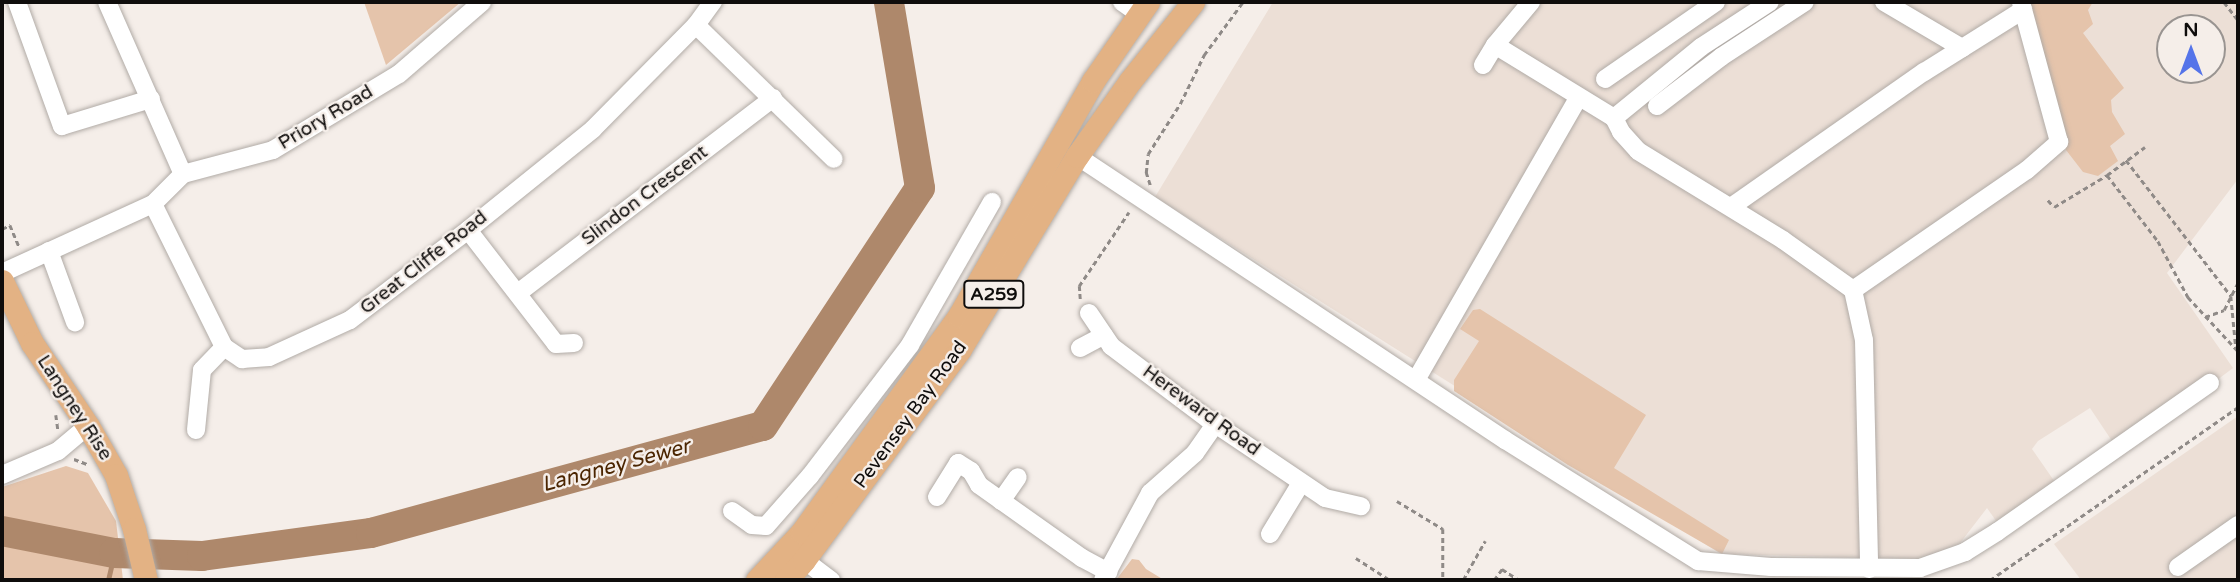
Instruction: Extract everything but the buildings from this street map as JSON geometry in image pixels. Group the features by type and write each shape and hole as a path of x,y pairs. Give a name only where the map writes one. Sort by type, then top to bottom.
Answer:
{"main road":[{"name":"Pevensey Bay Road","path":"786,580 804,560 960,349 1077,156 1130,81 1193,2"},
{"name":"Pevensey Bay Road","path":"757,580 802,532 918,375 997,252 1136,6"},
{"name":"Langney Rise","path":"2,281 32,343 88,426 116,475 134,529 144,571"}],"street":[{"path":"17,2 62,126 151,99"},
{"path":"2,273 153,204 183,174 107,2"},
{"name":"Priory Road","path":"183,174 273,150 399,74 482,2"},
{"name":"Great Cliffe Road","path":"224,347 242,359 269,358 350,320 468,230 593,129 696,25 713,2"},
{"path":"1483,65 1531,2"},
{"path":"1605,79 1716,2"},
{"path":"1614,118 1701,47 1770,2"},
{"path":"1657,106 1721,57 1805,2"},
{"path":"1884,2 1962,48"},
{"path":"1731,207 2022,6 2059,142 2027,170 1853,290"},
{"path":"696,25 834,159"},
{"path":"1675,30 1721,57"},
{"path":"1496,45 1614,118 1620,132 1638,151 1731,207 1853,290 1864,340 1869,569"},
{"path":"1416,380 1578,98"},
{"name":"Slindon Crescent","path":"518,293 773,99"},
{"path":"1077,156 1698,562 1869,569 1920,568 1965,552 2079,476 2210,383"},
{"path":"732,511 752,525 766,526 810,476 910,345 992,202"},
{"path":"153,204 224,347 202,370 196,430"},
{"path":"468,230 556,344 574,343"},
{"path":"972,240 997,252"},
{"path":"50,251 75,322"},
{"name":"Hereward Road","path":"1089,313 1111,346 1216,423 1325,498 1361,506"},
{"path":"1080,348 1104,335"},
{"path":"937,497 958,463 971,471 979,485 1106,576 1150,493 1195,453 1216,423"},
{"path":"2,475 58,450 88,426"},
{"path":"810,476 831,493"},
{"path":"1002,501 1018,477"},
{"path":"1270,534 1301,483"},
{"path":"2178,567 2238,525"},
{"path":"804,560 831,580"}],"path":[{"path":"1089,313 1081,302 1079,286 1151,183 1146,173 1148,154 1180,104 1204,55 1243,2"},
{"path":"2224,2 2238,20"},
{"path":"2048,200 2054,207 2145,147"},
{"path":"2126,160 2231,296 2237,350"},
{"path":"2106,175 2158,241 2188,297 2237,350"},
{"path":"2206,317 2224,310 2238,282"},
{"path":"1990,580 2238,407"},
{"path":"1397,501 1443,529 1443,580"},
{"path":"1463,580 1485,541"},
{"path":"1356,558 1390,580"},
{"path":"1494,580 1502,569 1519,580"}],"shaded area":[{"path":"364,2 461,2 386,65"},
{"path":"1273,2 2238,2 2238,179 2167,273 2233,368 2120,453 2090,408 2038,441 2032,449 2057,485 1999,525 1987,508 1947,560 1721,554 1155,197"},
{"path":"2028,2 2093,2 2088,10 2093,24 2083,33 2124,88 2111,100 2112,112 2125,134 2110,146 2118,161 2098,176 2083,172 2066,150"},
{"path":"1480,309 1646,415 1614,468 1729,540 1722,554 1568,465 1454,391 1454,380 1479,341 1460,329 1473,310"},
{"path":"2238,416 2238,580 2081,580 2054,544"},
{"path":"66,466 88,473 116,521 123,580 2,580 2,487"},
{"path":"1132,559 1139,560 1146,569 1164,580 1116,580"}],"waterway":[{"name":"Langney Sewer","path":"2,531 114,553 202,556 371,533 763,426 920,188 889,2"},
{"path":"108,580 114,553"}]}
